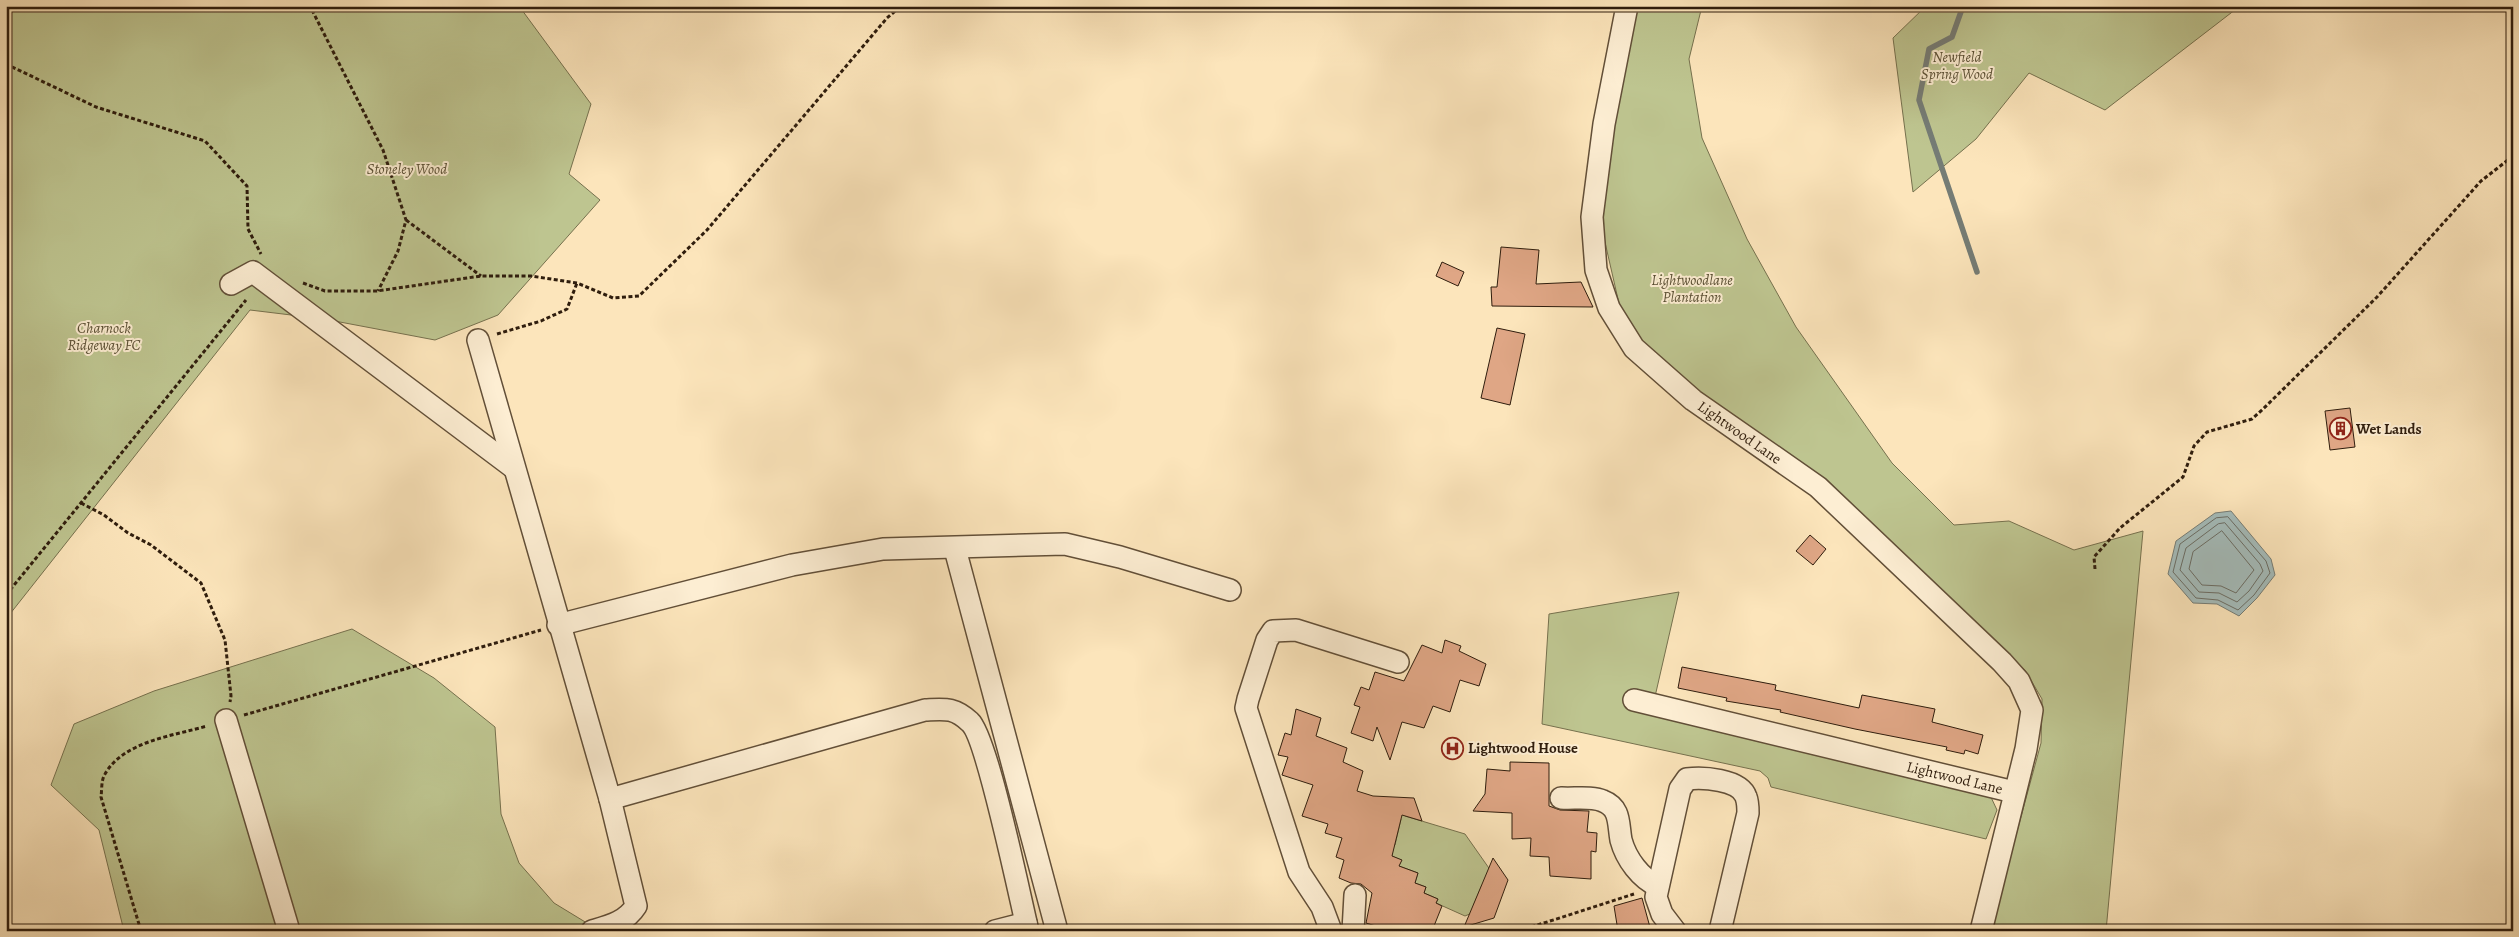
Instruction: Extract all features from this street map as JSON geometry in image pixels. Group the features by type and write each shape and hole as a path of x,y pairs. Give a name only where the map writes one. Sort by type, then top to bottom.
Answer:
{"street":[{"name":"Lightwood Lane","path":"1627,6 1604,124 1592,216 1596,270 1609,308 1634,348 1693,400 1818,487 2002,662 2019,681 2032,710 2026,750 2014,792 1981,931"},
{"path":"231,284 253,272 514,468"},
{"path":"478,340 558,625 610,799 636,906 631,914 616,924 592,931"},
{"path":"558,625 792,565 883,549 1065,544 1120,557 1230,590"},
{"path":"955,548 1057,931"},
{"path":"1331,931 1322,907 1299,872 1246,708 1267,640 1274,631 1296,630 1398,662"},
{"name":"Lightwood Lane","path":"1634,700 2014,792"},
{"path":"610,799 925,710 952,709 972,723 987,759 1027,927 995,931"},
{"path":"226,720 289,931"},
{"path":"1675,931 1662,914 1656,897 1680,789 1687,780 1713,778 1739,788 1746,795 1748,813 1720,931"},
{"path":"1561,798 1602,800 1615,808 1620,823 1622,841 1634,867 1648,882 1658,886"},
{"path":"1353,931 1355,895"}],"path":[{"path":"307,6 312,10 338,58 383,150 406,220 398,251 377,291"},
{"path":"297,280 325,291 377,291 481,276 531,276 577,283 613,298 639,296 707,230 887,18 901,6"},
{"path":"6,64 96,107 204,141 247,186 248,229 270,270 6,595"},
{"path":"2095,569 2094,557 2120,528 2183,477 2194,446 2207,432 2252,418 2263,409 2377,297 2481,181 2513,156"},
{"path":"406,220 481,276"},
{"path":"478,340 541,321 567,309 577,283"},
{"path":"81,503 104,515 128,533 151,544 201,583 225,640 231,696 226,720"},
{"path":"141,931 101,797 103,776 119,756 149,743 226,720 558,625"},
{"path":"1519,931 1658,886"}],"green space":[{"name":"Stoneley Wood","path":"6,6 519,6 591,104 569,174 600,200 498,315 435,340 324,319 250,310 6,619"},
{"name":"Lightwoodlane Plantation","path":"1636,6 1702,6 1689,59 1702,138 1747,239 1796,327 1892,463 1954,525 2009,521 2074,550 2143,531 2106,931 1990,931 2041,743 2042,699 2025,670 1834,492 1660,363 1623,321 1599,216 1630,23"},
{"name":"Newfield Spring Wood","path":"1926,6 2240,6 2105,110 2029,73 1976,139 1913,192 1893,38"},
{"path":"1679,592 1654,701 1989,793 1997,810 1986,839 1771,787 1768,778 1760,771 1542,724 1549,614"},
{"path":"352,629 434,678 495,727 501,814 519,863 554,903 600,931 124,931 99,830 51,785 74,724 154,691"},
{"path":"1401,807 1405,816 1465,834 1498,881 1482,885 1474,904 1486,907 1465,916 1436,903 1438,899 1424,893 1426,887 1415,883 1418,873 1399,866 1401,860 1379,850 1383,841 1395,845 1401,819 1378,810"}],"water":[{"path":"2231,511 2271,559 2275,575 2257,598 2239,616 2217,604 2193,603 2168,574 2176,541 2215,513"}],"building":[{"path":"1501,247 1539,250 1536,284 1581,282 1593,307 1492,306 1491,287 1497,287"},
{"path":"1442,262 1464,272 1458,286 1436,276"},
{"path":"1497,328 1525,334 1510,405 1481,398"},
{"name":"Wet Lands","path":"2350,408 2355,447 2330,450 2325,411"},
{"path":"1810,535 1826,549 1813,565 1796,551"},
{"path":"1445,640 1461,646 1459,651 1486,664 1479,686 1460,680 1450,712 1433,706 1424,728 1402,722 1390,760 1377,727 1373,741 1351,733 1360,707 1354,705 1361,687 1369,690 1375,672 1404,681 1422,645 1442,653"},
{"path":"1682,667 1776,685 1775,690 1859,708 1862,695 1935,709 1932,722 1983,735 1978,754 1965,750 1964,754 1946,750 1947,747 1855,729 1780,712 1781,710 1726,701 1727,698 1678,688"},
{"path":"1296,709 1321,718 1316,736 1347,748 1343,762 1363,771 1357,791 1373,796 1414,798 1422,821 1402,815 1392,856 1402,860 1399,866 1418,873 1415,883 1426,887 1424,893 1438,899 1436,903 1442,906 1432,931 1392,931 1366,923 1372,893 1361,884 1351,883 1339,878 1344,860 1336,857 1342,838 1325,833 1328,824 1302,816 1313,785 1282,775 1288,757 1278,755 1285,733 1291,735"},
{"path":"1510,762 1549,763 1549,806 1560,810 1589,811 1587,832 1597,833 1596,852 1591,851 1591,879 1550,876 1549,857 1530,856 1531,838 1512,839 1512,813 1473,811 1485,794 1487,769 1510,771"},
{"path":"1493,858 1508,880 1494,918 1464,927"},
{"path":"1642,898 1651,931 1618,931 1614,906"}],"waterway":[{"path":"1963,6 1952,37 1929,49 1919,100 1977,272"}],"place":[{"name":"Wet Lands","path":"2340,429"},
{"name":"Lightwood House","path":"1452,748"}],"park label":[{"name":"Charnock Ridgeway FC","path":"104,336"}]}
